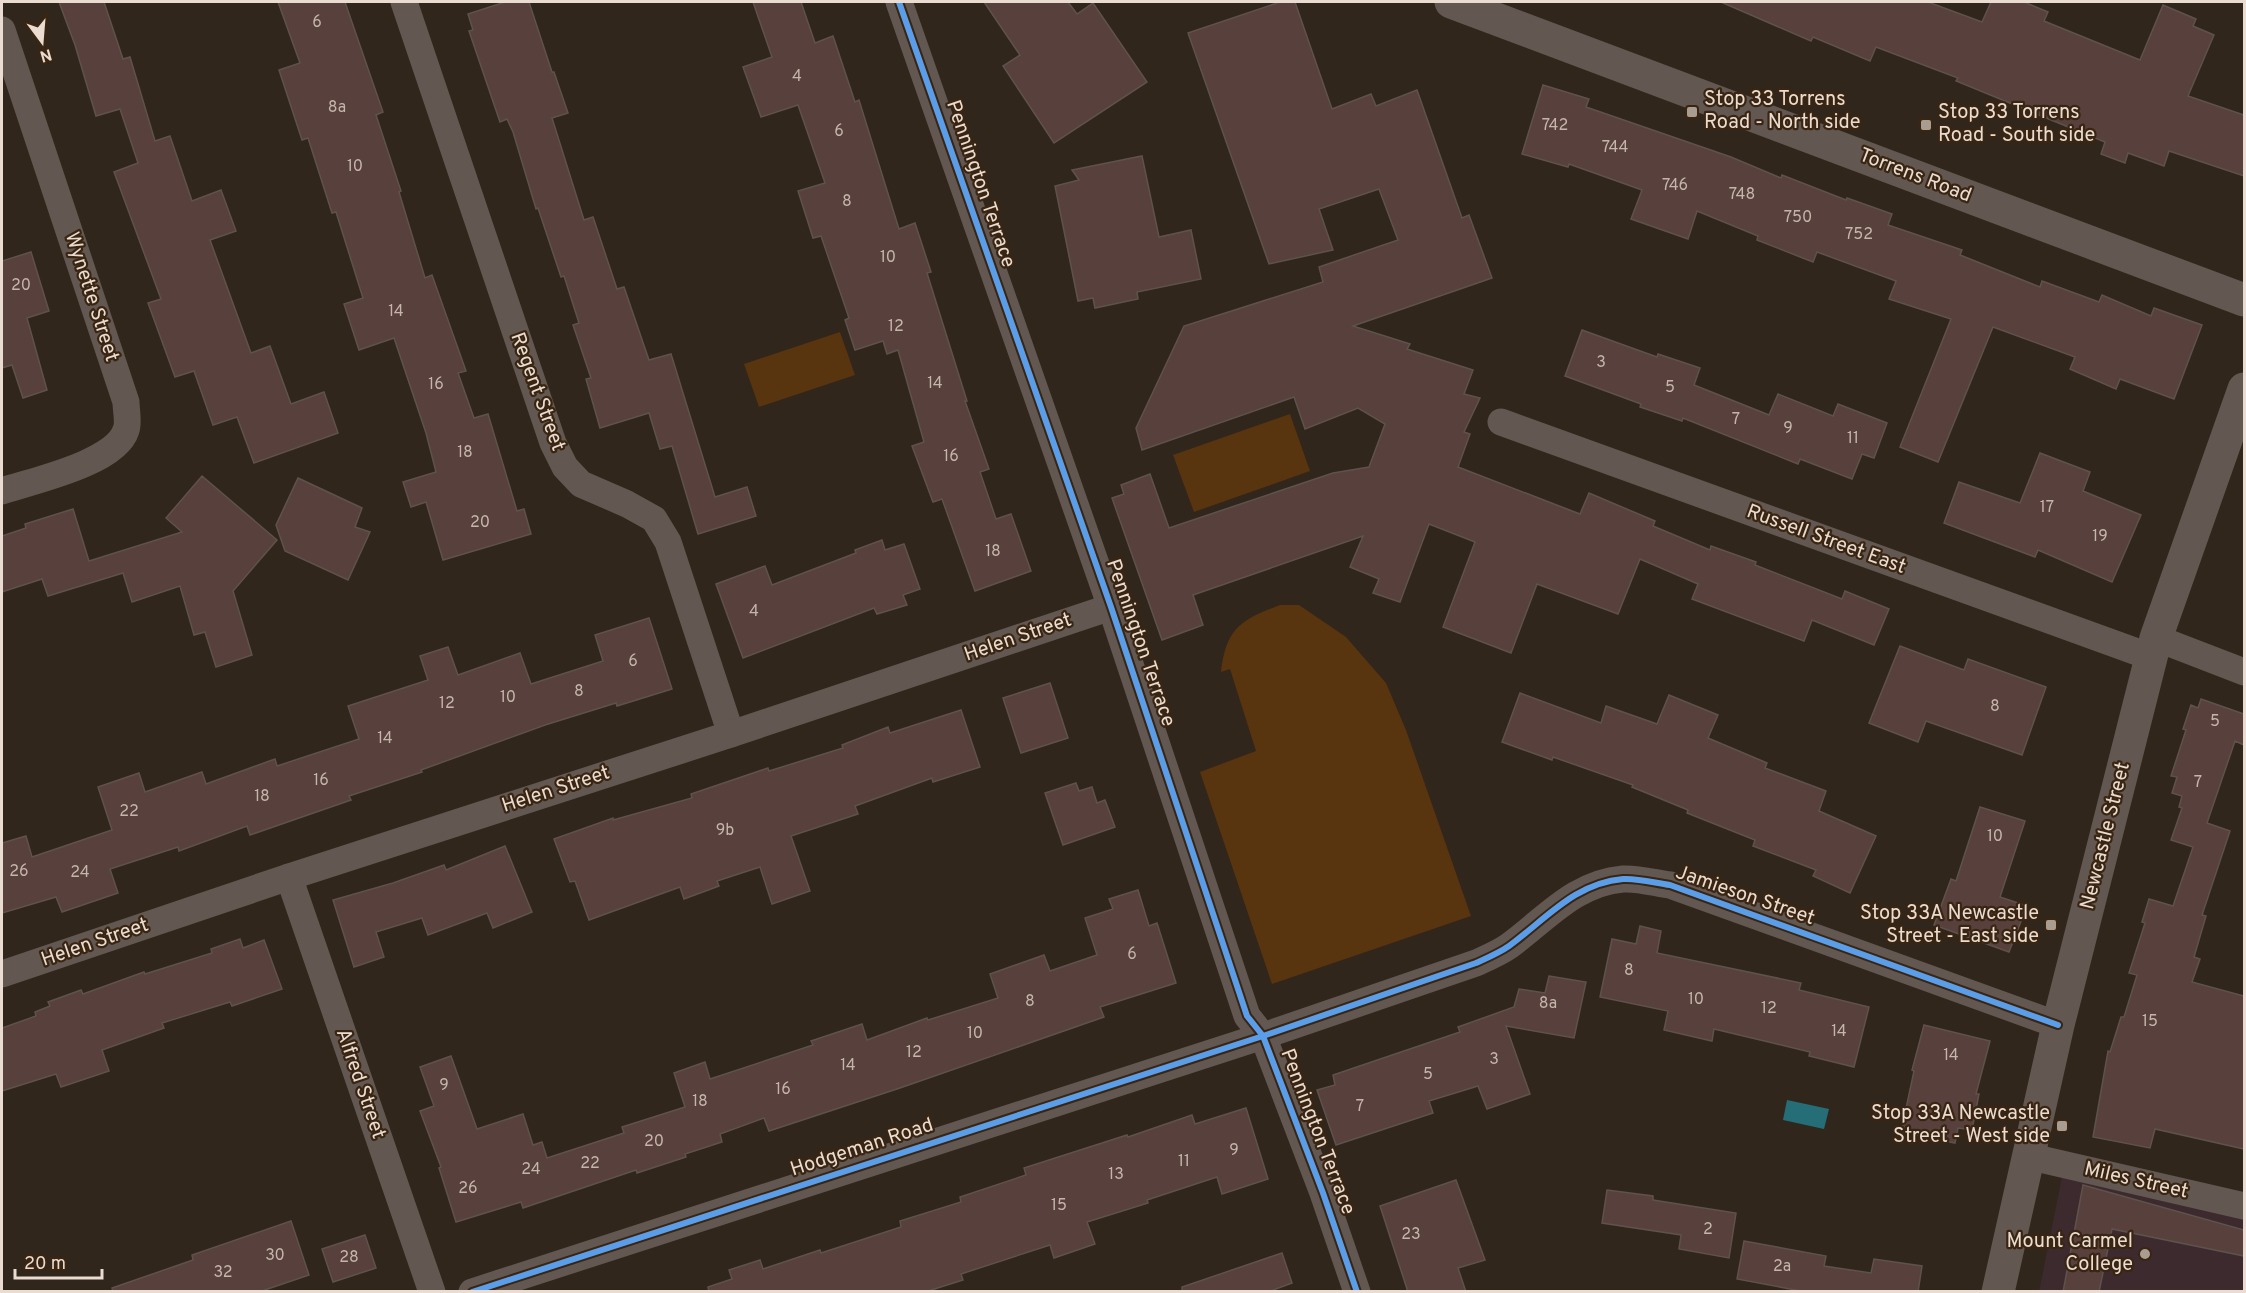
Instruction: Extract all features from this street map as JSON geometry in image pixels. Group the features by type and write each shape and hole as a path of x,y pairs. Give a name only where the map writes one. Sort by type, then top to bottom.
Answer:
{"street":[{"name":"Regent Street","path":"404,2 553,443 565,467 581,484 627,504 654,519 668,542 731,734"},
{"name":"Pennington Terrace","path":"899,2 1111,607 1247,1016 1263,1036 1358,1292"},
{"name":"Torrens Road","path":"1453,2 2244,300"},
{"name":"Wynette Street","path":"2,30 126,402 126,430 112,449 83,465 2,491"},
{"name":"Newcastle Street","path":"1998,1292 2058,1025 2154,648 2244,388"},
{"name":"Russell Street East","path":"1500,422 2154,648 2244,672"},
{"name":"Helen Street","path":"2,974 289,877 731,734 1111,607"},
{"name":"Alfred Street","path":"289,877 432,1292"},
{"name":"Jamieson Street","path":"1263,1036 1476,963 1508,946 1581,890 1603,882 1626,878 1670,885 2058,1025"},
{"name":"Hodgeman Road","path":"472,1292 1263,1036"},
{"name":"Miles Street","path":"2027,1156 2244,1206"}],"shaded area":[{"path":"840,332 855,375 759,407 744,364"},
{"path":"1290,414 1310,471 1194,512 1173,455"},
{"path":"1280,605 1299,605 1346,637 1386,683 1406,730 1471,916 1272,984 1200,772 1256,751 1230,669 1221,672 1223,657 1232,635 1238,628 1255,616"},
{"name":"Mount Carmel College","path":"2063,1172 2244,1217 2244,1291 2039,1292"}],"water":[{"path":"1787,1100 1829,1109 1824,1129 1783,1120"}],"building":[{"path":"59,2 104,2 123,59 130,57 155,141 170,136 192,201 221,190 236,231 210,240 251,353 270,346 291,404 324,392 338,433 254,463 237,417 213,425 194,371 175,377 148,303 161,299 114,172 138,163 120,109 96,116 75,45"},
{"path":"278,2 345,2 383,112 376,115 401,191 399,192 425,278 432,275 466,371 458,373 474,418 488,414 517,511 524,509 531,534 443,560 426,502 411,507 403,482 436,472 426,433 394,338 359,350 344,304 363,298 336,212 332,213 308,138 302,140 279,70 300,63"},
{"path":"505,2 529,2 568,113 552,118 584,220 593,217 617,289 624,287 649,360 671,354 715,497 747,487 756,516 698,534 672,446 660,449 649,413 600,428 586,379 591,378 573,325 579,323 564,276 561,277 538,208 536,209 513,132 507,119 500,122 469,31 473,30 468,14"},
{"path":"753,2 801,2 815,43 833,36 855,102 859,100 899,229 915,223 931,272 927,273 967,401 965,401 989,469 980,472 996,519 1011,514 1031,571 975,591 942,499 933,502 912,446 924,442 898,350 887,354 883,341 855,350 845,320 849,318 821,236 813,238 798,191 825,183 798,105 761,117 743,67 772,57"},
{"path":"984,2 1068,2 1077,14 1093,3 1147,82 1054,143 1003,66 1020,55"},
{"path":"1280,2 1295,2 1332,109 1371,94 1376,106 1417,90 1462,218 1469,215 1492,278 1353,326 1410,344 1407,349 1473,370 1464,394 1480,398 1464,432 1470,434 1458,467 1580,514 1589,493 1655,521 1653,526 1710,550 1711,546 1756,562 1755,565 1842,599 1845,591 1889,609 1874,645 1812,620 1804,641 1692,599 1698,584 1640,559 1618,614 1537,584 1511,653 1443,627 1475,542 1429,524 1400,602 1373,593 1379,579 1350,567 1363,536 1193,595 1203,625 1162,640 1112,498 1124,494 1121,485 1150,474 1169,528 1333,473 1369,467 1385,424 1358,408 1305,429 1294,397 1142,450 1136,428 1184,326 1323,282 1319,267 1398,240 1379,189 1319,209 1333,250 1269,264 1188,33"},
{"path":"1721,2 1928,2 1982,22 1991,2 2024,2 2048,12 2044,21 2140,60 2163,5 2196,19 2193,26 2214,35 2188,96 2244,115 2244,176 2169,151 2164,166 2128,153 2125,163 2101,154 2105,142 1956,81 1958,78 1876,47 1870,61 1813,37 1811,41"},
{"path":"1543,85 1589,99 1586,107 1731,157 1781,178 1782,175 1846,200 1847,198 1892,214 1888,225 1962,250 1960,255 2040,287 2042,281 2099,302 2102,295 2151,316 2154,308 2202,325 2174,399 2120,379 2116,389 2070,369 2075,357 1993,327 1938,462 1900,447 1951,319 1889,299 1896,281 1817,252 1813,262 1757,240 1758,236 1697,211 1688,239 1631,219 1642,190 1569,164 1568,167 1522,154"},
{"path":"1142,156 1159,237 1191,230 1201,279 1137,292 1138,299 1095,308 1093,298 1078,301 1055,186 1079,180 1072,170"},
{"path":"31,252 49,311 27,318 47,390 23,398 12,365 2,368 2,261"},
{"path":"1582,330 1657,357 1658,354 1700,368 1694,385 1769,415 1778,394 1833,416 1838,404 1887,423 1874,458 1862,454 1852,479 1800,459 1798,464 1683,418 1682,421 1640,407 1641,404 1565,376"},
{"path":"2040,453 2090,472 2083,491 2141,515 2112,582 2038,550 2035,557 1944,523 1959,482 2020,503"},
{"path":"202,476 277,540 233,591 252,655 216,667 205,632 194,635 180,586 132,602 123,573 48,596 42,579 2,592 2,536 26,528 25,524 73,509 89,561 182,532 166,518"},
{"path":"298,478 362,508 355,527 370,532 348,580 285,551 276,525"},
{"path":"882,540 885,550 904,544 920,589 903,595 907,605 877,614 874,608 743,658 716,584 765,566 772,585 856,553 855,550"},
{"path":"649,618 672,689 617,706 616,703 545,725 421,770 422,772 349,796 351,800 250,835 247,826 179,851 178,847 110,869 118,893 62,912 56,897 2,913 2,843 26,836 32,857 112,830 98,787 139,773 145,792 202,772 206,784 275,759 277,766 359,739 348,706 428,680 420,656 448,647 458,675 520,653 531,684 603,661 595,635"},
{"path":"1900,646 1964,670 1968,659 2046,687 2022,755 1926,721 1918,742 1869,723"},
{"path":"1050,683 1068,738 1021,753 1003,698"},
{"path":"1520,693 1601,723 1606,706 1657,724 1669,695 1718,715 1708,738 1767,763 1765,768 1826,791 1819,811 1876,836 1850,893 1813,876 1816,870 1753,846 1755,840 1687,813 1688,810 1632,787 1633,785 1502,742"},
{"path":"2201,699 2244,714 2244,745 2235,741 2207,823 2230,831 2202,915 2206,916 2194,957 2200,959 2192,982 2244,996 2244,1149 2155,1129 2150,1148 2093,1137 2108,1051 2110,1052 2121,1017 2124,1017 2137,975 2129,973 2145,923 2142,922 2149,899 2173,906 2193,847 2171,840 2182,808 2179,807 2182,796 2172,793 2177,777 2171,776 2186,730 2183,729 2191,705 2198,708"},
{"path":"961,710 980,767 933,782 932,778 855,806 858,814 791,836 810,891 772,904 760,867 717,881 719,886 684,899 680,887 589,920 575,881 570,882 554,839 613,818 613,820 692,798 691,794 768,768 769,771 843,748 842,745 888,727 890,733"},
{"path":"1076,783 1079,791 1092,787 1097,803 1105,800 1115,827 1063,845 1045,793"},
{"path":"1980,807 2025,821 2000,897 2027,906 2009,952 1934,925 1951,879 1956,881"},
{"path":"505,846 532,912 493,928 487,913 428,935 422,918 376,932 384,957 354,967 333,900 393,883 444,865 446,870"},
{"path":"1138,890 1149,926 1157,923 1176,983 1100,1007 1104,1017 900,1088 769,1131 764,1118 720,1134 722,1142 685,1154 686,1157 637,1173 636,1170 523,1208 521,1202 456,1222 439,1168 441,1167 420,1111 434,1106 420,1067 451,1056 477,1129 523,1114 533,1145 542,1142 547,1158 624,1133 622,1127 685,1107 674,1073 705,1062 710,1079 813,1045 811,1041 862,1024 867,1040 927,1018 928,1020 998,998 990,974 1044,955 1050,971 1097,955 1085,918 1113,909 1109,899"},
{"path":"1640,926 1661,931 1657,953 1801,983 1799,990 1869,1007 1854,1067 1809,1056 1810,1052 1714,1029 1712,1041 1664,1030 1668,1011 1600,997 1612,939 1636,944"},
{"path":"240,939 243,948 264,940 282,989 232,1006 230,1002 162,1023 164,1028 102,1050 109,1071 61,1087 56,1074 2,1091 2,1028 36,1016 35,1012 50,1006 48,1002 81,990 83,994 144,972 145,974 212,953 211,949"},
{"path":"1549,976 1586,982 1574,1038 1506,1026 1530,1094 1487,1109 1478,1086 1429,1101 1433,1113 1336,1145 1317,1090 1335,1085 1333,1075 1460,1032 1458,1027 1514,1007 1519,989 1545,993"},
{"path":"1924,1025 1990,1041 1976,1094 1979,1094 1972,1130 1958,1128 1955,1143 1901,1132 1914,1071 1912,1070"},
{"path":"1246,1108 1268,1179 1222,1194 1217,1177 1147,1200 1148,1203 1087,1222 1095,1244 1054,1258 1050,1245 961,1274 963,1280 925,1292 709,1292 708,1287 732,1279 729,1270 760,1260 763,1269 901,1227 900,1221 961,1202 960,1197 1026,1175 1024,1168 1192,1115 1195,1124"},
{"path":"1456,1180 1485,1260 1458,1268 1466,1292 1408,1292 1380,1206"},
{"path":"2083,1185 2244,1230 2244,1256 2112,1229 2099,1292 2063,1292"},
{"path":"1607,1190 1653,1196 1653,1200 1736,1213 1729,1258 1679,1249 1681,1235 1602,1223"},
{"path":"291,1221 309,1275 259,1292 113,1292 112,1288 193,1260 192,1255"},
{"path":"365,1235 376,1268 333,1282 322,1249"},
{"path":"1744,1241 1826,1256 1824,1266 1871,1273 1874,1259 1922,1266 1918,1292 1806,1292 1737,1279"},
{"path":"1282,1253 1292,1283 1268,1292 1182,1292 1182,1287"}],"cycle path":[{"path":"899,2 1111,607 1247,1016 1263,1036 1323,1193 1357,1292"},
{"path":"472,1292 1263,1036 1476,963 1509,946 1576,895 1590,887 1623,879 1670,885 2058,1025"}],"place":[{"name":"Stop 33 Torrens Road - North side","path":"1692,112"},
{"name":"Stop 33 Torrens Road - South side","path":"1926,125"},
{"name":"Stop 33A Newcastle Street - East side","path":"2051,925"},
{"name":"Stop 33A Newcastle Street - West side","path":"2062,1126"},
{"name":"Mount Carmel College","path":"2145,1254"}]}
